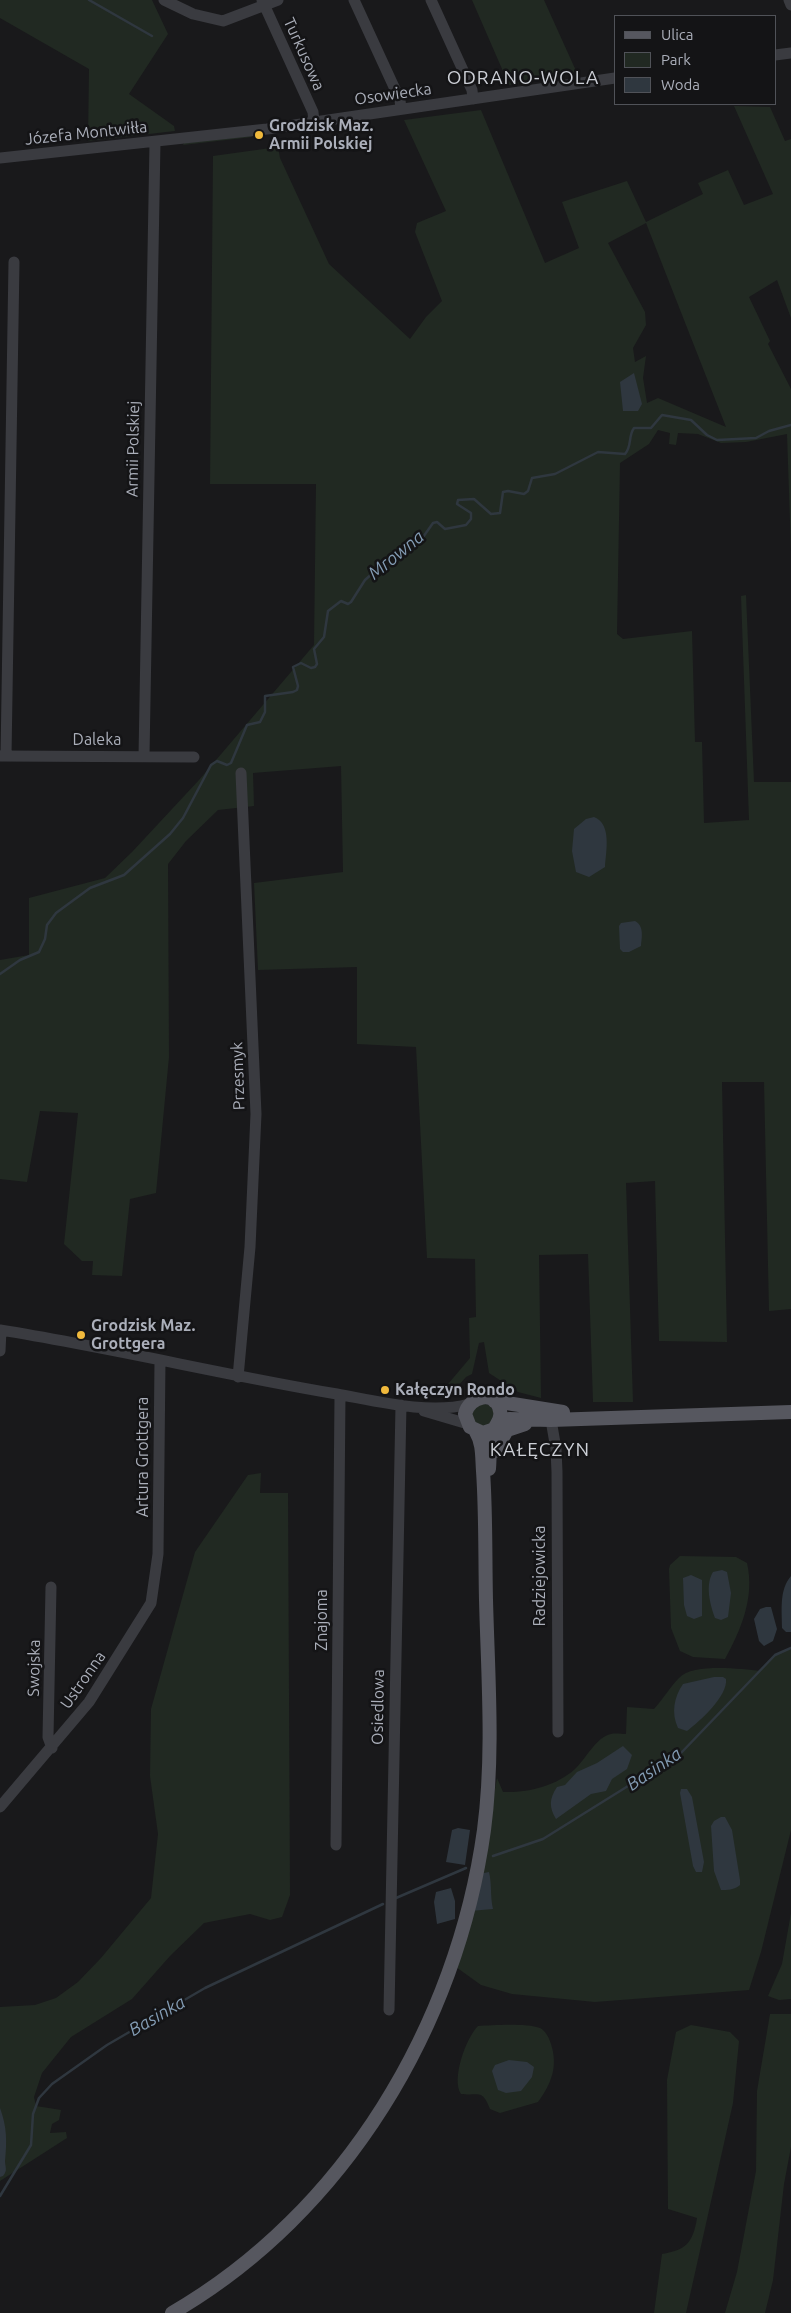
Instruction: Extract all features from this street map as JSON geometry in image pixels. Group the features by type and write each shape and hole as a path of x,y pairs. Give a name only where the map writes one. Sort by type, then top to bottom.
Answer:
{"main road":[{"path":"172,2313 221,2280 264,2246 306,2205 375,2120 411,2059 442,1991 469,1910 480,1857 487,1802 490,1722 481,1442 465,1414 468,1404 474,1399 482,1397 494,1401 551,1411 606,1417"},
{"path":"484,1497 500,1411 494,1401"},
{"path":"472,1428 483,1433 509,1419 551,1420 791,1412"},
{"path":"489,1471 497,1444 507,1430 518,1425 551,1420"}],"street":[{"path":"164,0 193,14 223,21 263,3 278,0"},
{"path":"354,0 400,100 401,109"},
{"path":"431,0 472,90 473,99"},
{"path":"789,0 791,5"},
{"name":"Turkusowa","path":"263,3 313,112 314,122"},
{"path":"776,55 791,52"},
{"name":"Osowiecka","path":"176,140 614,78"},
{"name":"Józefa Montwiłła","path":"0,158 176,140"},
{"name":"Armii Polskiej","path":"144,756 155,142"},
{"path":"3,756 14,262"},
{"name":"Daleka","path":"3,756 194,757"},
{"name":"Przesmyk","path":"238,1377 250,1248 256,1114 241,773"},
{"path":"0,1352 0,1330 160,1360 238,1377 406,1406 448,1408 468,1404"},
{"name":"Artura Grottgera","path":"158,1554 160,1360"},
{"name":"Znajoma","path":"336,1845 340,1395"},
{"path":"406,1406 472,1428"},
{"name":"Osiedlowa","path":"390,2010 406,1406"},
{"name":"Radziejowicka","path":"551,1420 556,1449 557,1472 558,1732"},
{"name":"Ustronna","path":"0,1807 90,1702 151,1604 158,1554"},
{"name":"Swojska","path":"51,1587 48,1736 52,1748"}],"green space":[{"path":"0,0 152,0 168,34 129,94 174,126 175,131 88,141 89,69 0,18"},
{"path":"472,0 544,0 577,73 509,85"},
{"path":"734,106 770,107 785,141 791,139 791,318 777,280 749,297 770,341 768,344 791,389 791,551 787,434 746,442 721,443 698,434 678,433 676,445 669,444 670,433 658,430 649,444 620,463 617,634 623,639 692,631 695,742 702,742 704,823 749,820 741,596 746,595 754,782 791,782 791,1309 769,1311 764,1082 722,1082 727,1342 659,1341 655,1181 626,1183 633,1402 593,1402 588,1254 539,1255 541,1398 518,1392 489,1373 484,1342 479,1343 472,1374 466,1377 449,1396 443,1390 470,1358 469,1318 476,1317 475,1259 427,1258 416,1047 357,1044 357,967 258,970 254,883 343,872 341,766 253,773 254,806 218,810 186,841 168,864 169,1057 156,1193 130,1199 122,1276 92,1275 93,1261 82,1261 64,1244 78,1113 40,1111 27,1182 0,1179 0,960 29,955 29,898 105,878 199,780 314,645 316,484 210,484 213,156 278,147 280,158 329,264 410,339 426,317 442,301 415,232 417,223 446,211 404,120 481,110 545,263 579,248 562,202 627,181 646,222 703,194 698,183 728,170 744,205 773,194","holes":["646,223 726,427 658,398 647,403 643,378 646,356 635,362 633,348 646,325 645,312 608,243"]},
{"path":"251,135 252,137 183,145 184,143"},
{"path":"483,1404 491,1407 494,1415 491,1423 483,1426 475,1423 472,1415 475,1407"},
{"path":"261,1473 260,1493 288,1493 290,1895 282,1917 270,1920 250,1914 204,1923 170,1956 132,1999 71,2037 42,2073 34,2097 36,2106 61,2110 59,2120 52,2124 50,2133 66,2132 67,2138 0,2181 0,2007 35,2005 56,1998 78,1982 101,1958 151,1898 158,1834 150,1776 151,1709 195,1552 248,1475"},
{"path":"680,1556 736,1557 747,1563 749,1576 748,1601 741,1625 725,1659 693,1657 680,1651 671,1628 669,1569 670,1565"},
{"path":"791,1648 791,1830 761,1952 749,1990 595,2002 512,1994 481,1985 456,1967 488,1829 497,1778 503,1792 532,1790 550,1784 575,1769 601,1739 613,1734 626,1734 627,1707 654,1709 679,1678 686,1673 695,1670 718,1668 760,1671 775,1655"},
{"path":"791,1913 791,1999 779,2000 768,1996 782,1964"},
{"path":"770,2014 791,2014 791,2147 784,2184 773,2280 765,2313 725,2313 737,2272 756,2171 757,2091"},
{"path":"527,2025 540,2028 546,2033 553,2052 554,2067 547,2088 538,2102 500,2113 490,2109 485,2098 480,2095 461,2094 458,2087 458,2079 461,2059 473,2032 478,2026"},
{"path":"691,2025 730,2032 739,2041 733,2103 686,2313 654,2313 662,2254 677,2250 687,2244 693,2234 697,2218 668,2209 667,2080 676,2032"}],"water":[{"path":"634,373 642,404 638,411 623,411 620,382"},
{"path":"594,817 600,821 606,832 605,867 589,877 576,872 572,851 574,829 586,819"},
{"path":"635,921 641,928 641,946 629,952 623,952 620,949 619,926 621,923"},
{"path":"722,1570 727,1572 731,1593 728,1617 721,1620 715,1618 710,1601 709,1583 713,1572"},
{"path":"691,1575 702,1580 702,1616 694,1619 687,1616 684,1605 683,1578"},
{"path":"791,1576 791,1632 786,1632 782,1628 782,1600 787,1582"},
{"path":"771,1607 777,1629 773,1641 764,1646 759,1641 754,1619 760,1609"},
{"path":"714,1677 726,1679 723,1693 706,1715 687,1731 678,1728 674,1705 677,1694 683,1684"},
{"path":"623,1746 632,1755 627,1769 612,1779 606,1791 591,1794 556,1819 551,1803 552,1795 557,1787 565,1785 577,1772 597,1763"},
{"path":"681,1789 687,1789 692,1797 704,1862 702,1872 696,1872 693,1866 680,1793"},
{"path":"725,1817 732,1830 740,1880 740,1885 728,1890 721,1890 714,1871 711,1826 714,1821"},
{"path":"458,1828 470,1830 465,1865 446,1862 452,1830"},
{"path":"489,1872 493,1909 470,1911 479,1874"},
{"path":"451,1888 455,1901 455,1919 437,1924 434,1902 436,1892"},
{"path":"509,2060 527,2062 534,2067 532,2077 521,2091 506,2093 498,2090 492,2071 495,2065"},
{"path":"0,2108 5,2128 6,2170 5,2174 0,2177"}],"waterway":[{"path":"89,0 152,36"},
{"name":"Mrowna","path":"0,974 20,960 39,952 45,939 47,925 56,913 90,888 124,875 170,834 183,818 211,765 217,761 227,765 231,763 247,725 260,722 265,712 265,696 297,690 298,686 293,667 301,663 311,668 315,667 317,664 314,649 324,637 328,611 341,601 348,604 351,602 365,580 421,540 433,523 437,522 445,529 466,525 471,519 471,513 457,504 458,500 474,499 491,514 500,513 503,492 524,494 528,491 532,478 555,474 598,452 625,454 629,448 634,428 651,428 662,415 691,420 707,435 717,440 756,438 769,431 791,425"},
{"name":"Basinka","path":"493,1856 543,1839 681,1753 775,1655 791,1648"},
{"path":"396,1898 466,1868"},
{"name":"Basinka","path":"0,2196 31,2145 33,2114 39,2098 52,2084 107,2045 205,1988 383,1904"}],"place":[{"name":"Grodzisk Maz. Armii Polskiej","path":"259,135"},
{"name":"Grodzisk Maz. Grottgera","path":"81,1335"},
{"name":"Kałęczyn Rondo","path":"385,1390"}],"district":[{"name":"ODRANO-WOLA","path":"523,78"},
{"name":"KAŁĘCZYN","path":"540,1450"}]}
